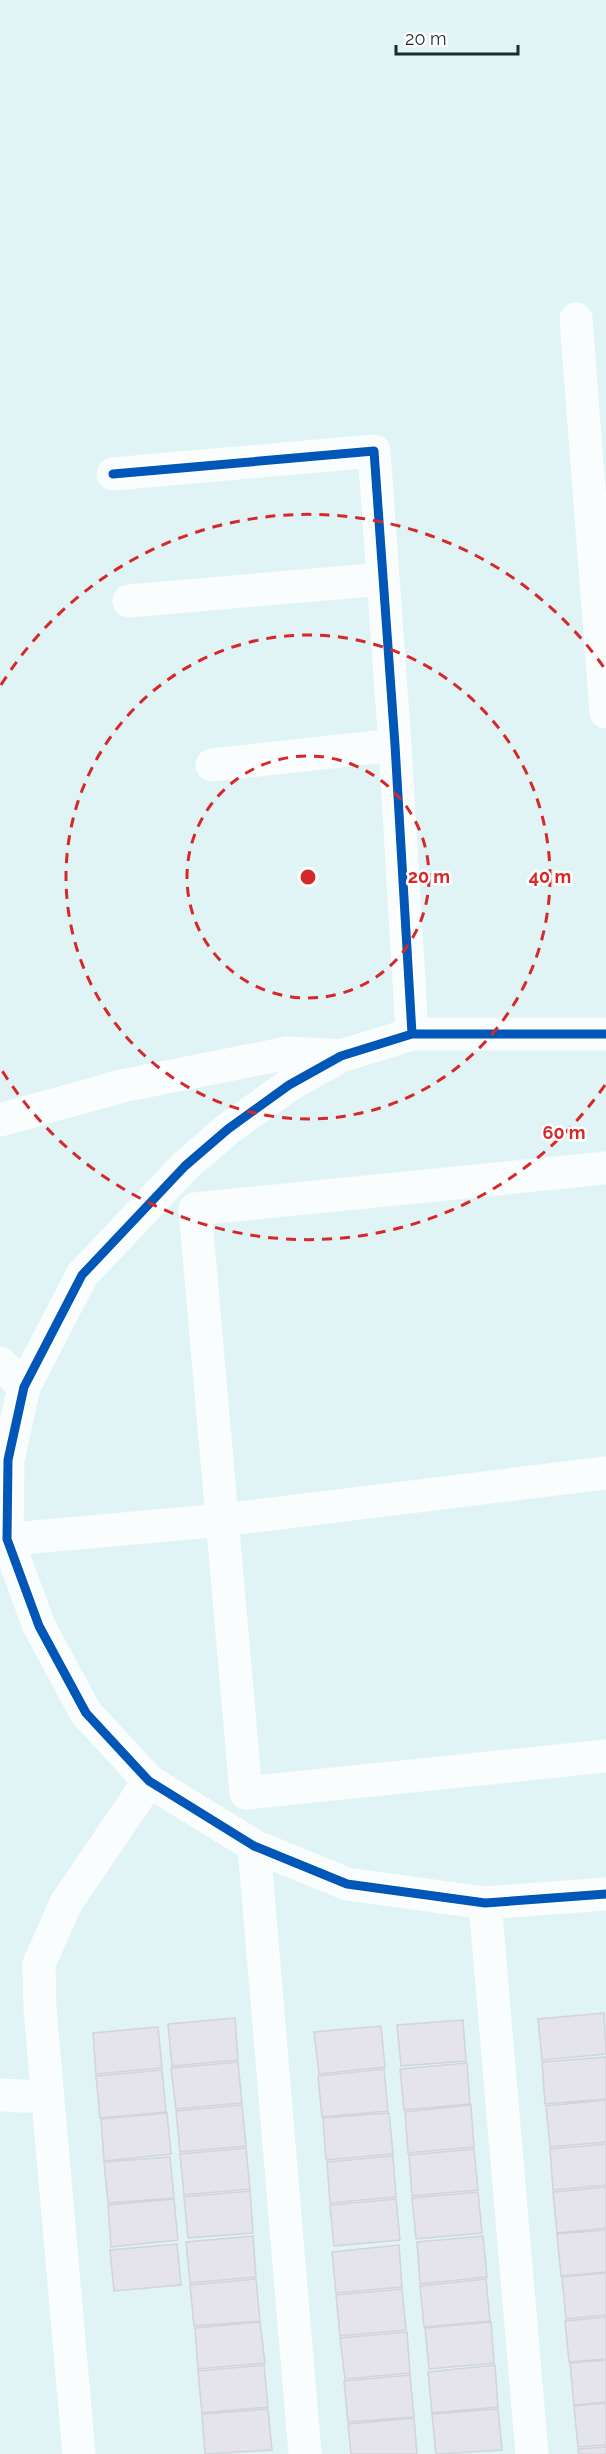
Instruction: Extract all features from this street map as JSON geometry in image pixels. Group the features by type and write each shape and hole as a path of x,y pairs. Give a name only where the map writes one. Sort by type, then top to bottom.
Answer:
{"street":[{"path":"576,320 606,712"},
{"path":"113,474 374,451 395,745 412,1034"},
{"path":"129,601 383,579"},
{"path":"212,765 395,745"},
{"path":"606,1034 412,1034 341,1056 289,1085 228,1129 185,1166 82,1275 24,1387 8,1460 3,1539 39,1626 86,1713 149,1781 254,1846 347,1884 485,1903 606,1894"},
{"path":"0,1120 122,1086 288,1053 341,1056"},
{"path":"606,1168 195,1209 246,1793 606,1756"},
{"path":"0,1363 24,1387"},
{"path":"3,1539 222,1520 606,1473"},
{"path":"79,2454 40,2010 39,1964 66,1903 149,1781"},
{"path":"254,1846 305,2454"},
{"path":"485,1903 532,2454"},
{"path":"0,2094 48,2097"}],"building":[{"path":"604,2013 606,2054 542,2060 538,2019"},
{"path":"235,2018 238,2060 172,2066 168,2024"},
{"path":"463,2020 466,2061 401,2066 397,2025"},
{"path":"381,2026 385,2067 319,2074 314,2032"},
{"path":"158,2027 162,2068 96,2074 93,2033"},
{"path":"606,2057 606,2099 545,2104 542,2062"},
{"path":"238,2062 242,2103 176,2109 171,2068"},
{"path":"467,2063 470,2104 404,2110 400,2069"},
{"path":"384,2069 388,2111 322,2117 318,2076"},
{"path":"162,2070 166,2112 100,2118 96,2076"},
{"path":"606,2100 606,2142 550,2147 546,2106"},
{"path":"242,2105 246,2146 180,2152 176,2111"},
{"path":"471,2105 474,2147 408,2153 405,2112"},
{"path":"167,2113 171,2154 104,2161 101,2119"},
{"path":"389,2113 393,2154 326,2160 323,2118"},
{"path":"606,2144 606,2185 553,2190 550,2149"},
{"path":"246,2148 250,2189 184,2195 180,2154"},
{"path":"474,2149 478,2190 412,2196 409,2155"},
{"path":"393,2156 396,2197 330,2203 327,2162"},
{"path":"170,2157 174,2198 108,2203 104,2162"},
{"path":"606,2187 606,2228 557,2233 553,2192"},
{"path":"250,2191 253,2233 188,2238 184,2197"},
{"path":"478,2192 482,2233 416,2239 412,2198"},
{"path":"174,2199 178,2240 111,2247 108,2205"},
{"path":"396,2199 400,2240 334,2246 330,2205"},
{"path":"606,2230 606,2272 561,2276 557,2234"},
{"path":"253,2236 256,2277 190,2283 186,2242"},
{"path":"483,2236 487,2277 420,2284 417,2242"},
{"path":"177,2244 181,2285 114,2291 110,2250"},
{"path":"399,2245 402,2287 336,2293 332,2252"},
{"path":"606,2273 606,2315 566,2319 562,2277"},
{"path":"256,2279 260,2321 194,2326 190,2285"},
{"path":"486,2279 490,2321 424,2327 420,2286"},
{"path":"402,2289 406,2330 340,2336 336,2295"},
{"path":"606,2317 606,2359 569,2362 565,2321"},
{"path":"260,2322 265,2363 198,2369 195,2328"},
{"path":"491,2322 494,2363 429,2369 425,2328"},
{"path":"407,2332 410,2373 345,2379 340,2338"},
{"path":"606,2360 606,2402 574,2405 570,2363"},
{"path":"264,2365 268,2407 202,2413 198,2371"},
{"path":"495,2365 498,2407 432,2413 428,2372"},
{"path":"410,2375 414,2417 348,2422 344,2381"},
{"path":"606,2403 606,2445 578,2447 574,2406"},
{"path":"268,2409 272,2450 205,2454 202,2414"},
{"path":"498,2409 502,2450 436,2454 432,2414"},
{"path":"414,2418 417,2454 351,2454 348,2424"},
{"path":"606,2447 606,2454 579,2454 578,2449"}],"cycle path":[{"path":"113,474 374,451 395,745 412,1034"},
{"path":"606,1034 412,1034 341,1056 289,1085 228,1129 185,1166 82,1275 24,1387 8,1460 7,1539 39,1626 86,1713 149,1781 254,1846 347,1884 485,1903 606,1894"}]}
